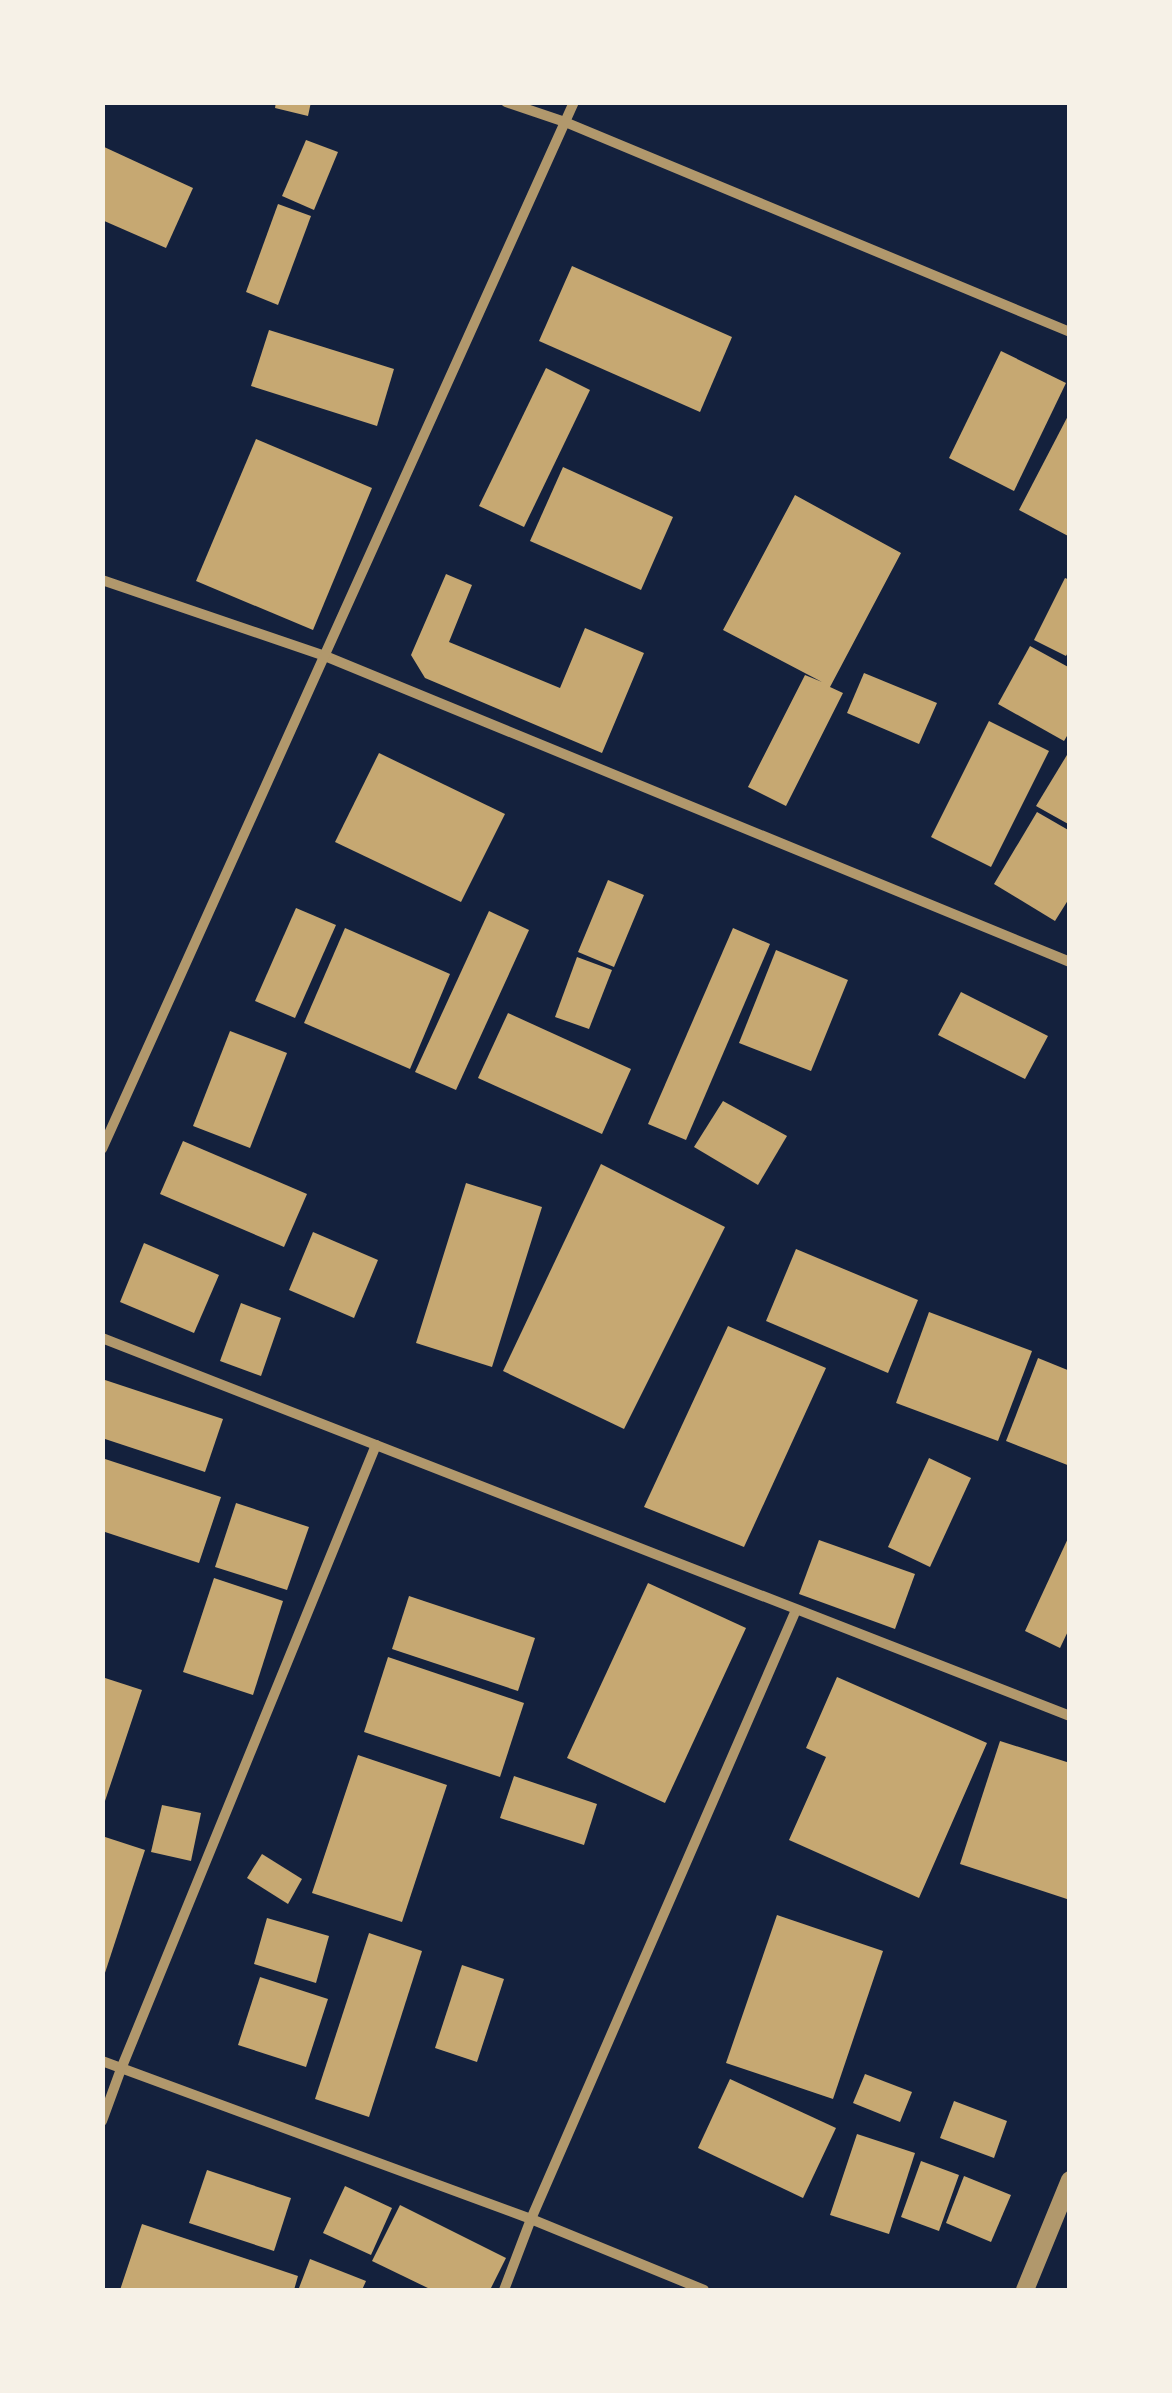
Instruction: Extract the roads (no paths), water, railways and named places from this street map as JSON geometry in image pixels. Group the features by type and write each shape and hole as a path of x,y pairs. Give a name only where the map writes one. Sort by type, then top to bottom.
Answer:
{"street":[{"path":"506,102 566,122 1070,332"},
{"path":"102,1149 574,102"},
{"path":"102,580 325,656 1070,962"},
{"path":"102,1338 1070,1716"},
{"path":"102,2120 376,1444"},
{"path":"504,2290 531,2219 796,1610"},
{"path":"102,2061 531,2219 704,2290"},
{"path":"1025,2290 1070,2180"}]}
